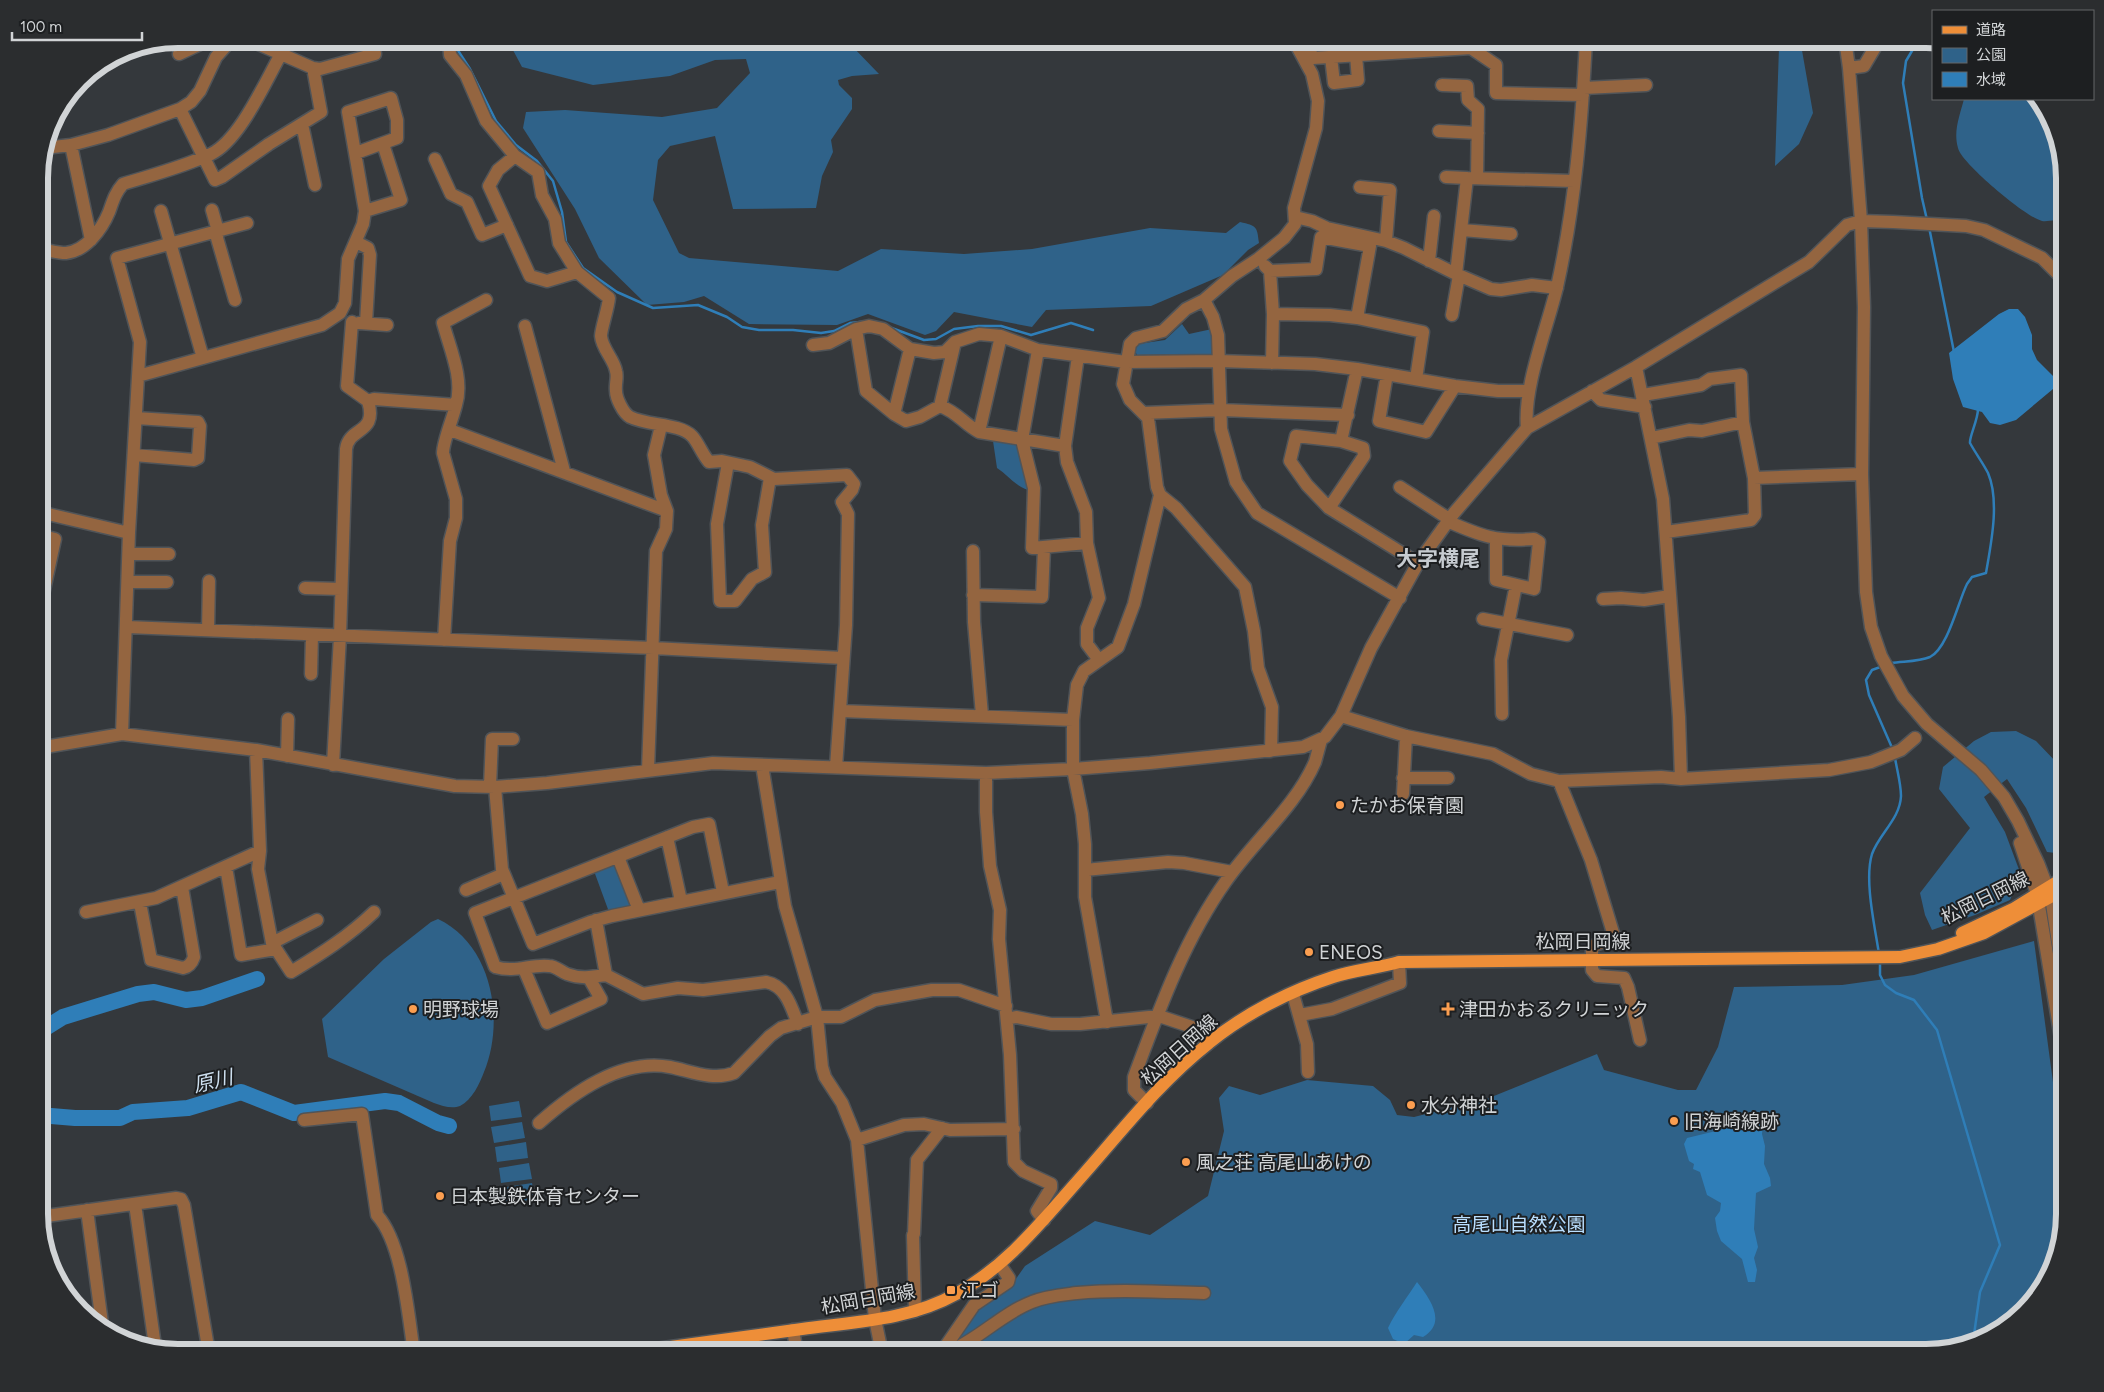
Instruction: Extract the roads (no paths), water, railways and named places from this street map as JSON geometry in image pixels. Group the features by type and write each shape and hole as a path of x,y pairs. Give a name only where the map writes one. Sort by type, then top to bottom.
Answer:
{"main road":[{"name":"松岡日岡線","path":"2044,896 2056,885"},
{"name":"松岡日岡線","path":"722,1344 793,1330 875,1319 915,1311 955,1295 981,1280 1020,1246 1147,1103 1209,1042 1242,1020 1293,994 1334,977 1399,962 1752,960 1890,956 1900,950 1962,937 2013,909 2056,892"}],"street":[{"path":"179,54 192,48"},
{"path":"268,48 312,68 328,68 375,54 374,48"},
{"path":"450,48 450,55 466,76 486,121 515,156 538,172 542,195 555,219 559,243 577,272 609,298 608,310 601,333 602,341 616,372 616,392 621,406 628,416 682,430 692,435 709,462 750,467 774,480 847,475 854,484 852,490 842,502 848,514 841,711 836,767"},
{"path":"1271,751 1272,707 1258,668 1254,631 1245,587 1176,508 1160,495 1157,487 1148,418 1130,400 1124,384 1130,344 1136,338 1164,331 1186,310 1204,300 1232,276 1258,259 1284,238 1295,224 1294,208 1316,128 1318,101 1312,74 1298,48"},
{"path":"1309,48 1313,58 1387,54 1438,48"},
{"path":"1334,48 1334,83 1358,80 1359,48"},
{"path":"1386,48 1387,54"},
{"path":"1411,48 1412,52"},
{"path":"1477,48 1496,64 1496,93 1583,91 1646,84"},
{"path":"1527,428 1525,412 1556,288 1574,181 1585,48"},
{"path":"1846,48 1861,221 1864,307 1862,474 1869,614 1881,656 1895,685 1927,724 1981,770 1994,790 2044,896 2056,949"},
{"path":"1849,68 1864,66 1875,48"},
{"path":"51,147 71,145 108,135 180,109 191,102 200,91 216,57 223,50"},
{"path":"48,251 68,253 81,248 91,240 109,213 116,192 123,184 212,154 237,131 282,54"},
{"path":"180,109 215,180 321,112 312,68"},
{"path":"1442,85 1467,86 1468,100 1478,109 1478,133 1462,230 1452,315"},
{"path":"138,376 322,325 340,313 345,303 348,259 356,242 365,211 348,112 391,98 397,120 397,138 356,153"},
{"path":"302,124 315,185"},
{"path":"1439,131 1478,133"},
{"path":"365,211 401,200 382,144"},
{"path":"71,145 91,240"},
{"path":"515,156 498,170 489,186 530,276 547,281 577,272"},
{"path":"435,159 451,194 467,202 482,235 507,225"},
{"path":"1446,177 1574,181"},
{"path":"1360,187 1390,190 1386,241"},
{"path":"212,210 218,231 217,238 235,300"},
{"path":"161,211 202,358"},
{"path":"1429,261 1434,216"},
{"path":"1295,217 1312,221 1328,228 1386,241 1458,275 1491,288 1501,290 1532,285 1556,288"},
{"path":"48,746 122,734 256,750 454,786 547,783 713,763 986,773 1073,769 1303,747 1325,737 1341,716 1371,648 1418,562 1448,520 1527,428 1636,367 1809,262 1846,225 1861,221 1966,226 1984,230 2042,258 2056,272"},
{"path":"122,734 128,554 140,342 117,258 246,223"},
{"path":"1462,230 1511,234"},
{"path":"1270,271 1316,269 1321,237 1370,246 1357,318"},
{"path":"356,242 368,248 370,255 366,323"},
{"path":"1258,259 1270,271 1273,314 1272,363"},
{"path":"444,640 450,542 456,518 456,499 443,453 443,445 450,430 460,392 443,323 486,300"},
{"path":"1204,300 1214,317 1218,335 1222,429 1236,482 1257,513 1400,598"},
{"path":"340,313 352,322 387,325"},
{"path":"1273,314 1330,315 1357,318 1423,332 1416,379"},
{"path":"333,765 347,442 369,422 371,414 368,401 347,386 352,322"},
{"path":"525,326 564,471"},
{"path":"813,345 829,343 856,329 869,326 883,329 910,349 934,353 944,352 955,342 979,334 1001,336 1038,350 1126,362 1219,361 1315,364 1357,369 1455,386 1498,391 1529,391"},
{"path":"856,329 866,391 894,414 906,421 940,406 954,411 967,425 979,432 1065,446"},
{"path":"979,432 1001,336"},
{"path":"940,406 955,342"},
{"path":"894,414 910,349"},
{"path":"1038,350 1022,440 1034,488 1032,548 1087,543"},
{"path":"1078,356 1065,446 1067,462 1086,512 1087,543 1099,598 1087,628 1087,644 1098,660"},
{"path":"1636,367 1663,500 1679,717 1681,778"},
{"path":"1341,441 1357,369"},
{"path":"1387,374 1379,421 1426,432 1455,386"},
{"path":"1592,391 1601,400 1644,401 1701,385 1710,379 1741,375 1743,422 1754,478 1755,515 1751,520 1666,532"},
{"path":"368,401 374,399 456,405"},
{"path":"1143,413 1221,410 1348,415"},
{"path":"134,455 194,460 198,458 200,426 198,422 136,418"},
{"path":"1651,438 1689,430 1702,432 1743,422"},
{"path":"648,770 656,551 666,529 668,511 661,495 654,455 661,426"},
{"path":"450,430 668,511"},
{"path":"1329,508 1364,456 1363,448 1341,441 1296,436 1290,461 1307,485 1329,508 1418,562"},
{"path":"728,463 717,524 720,601 735,601 752,579 765,572 762,525 770,478"},
{"path":"1754,478 1862,474"},
{"path":"1400,487 1448,520 1480,535 1511,541 1534,539 1539,542 1534,589 1496,580 1496,539"},
{"path":"1107,1022 1085,896 1086,844 1073,769 1073,720 1077,684 1084,671 1118,647 1134,604 1160,495"},
{"path":"48,514 129,533"},
{"path":"48,538 55,539 48,572"},
{"path":"973,595 1042,596 1044,548"},
{"path":"973,551 974,622 982,715"},
{"path":"128,554 170,554"},
{"path":"128,582 168,582"},
{"path":"208,630 210,582"},
{"path":"1502,714 1501,660 1516,585"},
{"path":"305,588 341,589"},
{"path":"1603,599 1644,600 1670,596"},
{"path":"1483,619 1567,635"},
{"path":"126,627 653,648 843,658"},
{"path":"310,674 312,635"},
{"path":"841,711 1073,720"},
{"path":"1341,716 1406,736 1493,754 1531,774 1559,781 1681,778 1828,770 1871,762 1901,750 1915,738"},
{"path":"288,719 288,756"},
{"path":"1403,794 1406,736"},
{"path":"513,739 492,739 492,786 502,869 533,944 596,920 723,892 780,882"},
{"path":"1147,1103 1134,1090 1134,1081 1182,955 1232,872 1284,810 1303,783 1315,762 1320,740"},
{"path":"256,750 260,851 258,869 274,946 291,972 322,954 374,912"},
{"path":"762,765 780,882 791,929 817,1017 822,1067 825,1077 842,1103 857,1140 875,1319 880,1344"},
{"path":"986,773 986,812 990,866 1000,910 999,939 1007,1013 1014,1129 1014,1162 1023,1171 1051,1184 1052,1188 1037,1211 1044,1220"},
{"path":"1403,778 1448,778"},
{"path":"1559,781 1591,860 1614,936 1595,945 1592,949 1592,970 1597,976 1624,978 1628,987 1640,1040"},
{"path":"723,892 709,824 693,827 475,913 495,967 506,970 549,966 566,974 589,978 606,975 643,994 678,988 703,990 751,982 766,982 776,984 786,997 798,1024"},
{"path":"667,837 681,901"},
{"path":"86,912 140,903 156,898 260,851"},
{"path":"618,857 638,910"},
{"path":"1085,870 1168,862 1232,872"},
{"path":"226,867 241,955 274,946 316,918"},
{"path":"466,890 499,876"},
{"path":"140,903 152,960 183,968 187,967 193,962 194,957 182,887"},
{"path":"2044,896 2056,991"},
{"path":"596,920 606,975"},
{"path":"1300,1015 1332,1009 1400,984 1399,962"},
{"path":"524,969 547,1024 601,999 589,978"},
{"path":"539,1123 577,1093 596,1081 617,1072 648,1066 669,1067 694,1075 727,1075 734,1073 776,1031 817,1017 841,1017 875,1000 932,990 959,990 1016,1017 1052,1024 1107,1022 1159,1016 1192,1027 1209,1042"},
{"path":"1293,994 1307,1044 1308,1072"},
{"path":"304,1120 362,1114 377,1215 384,1223 400,1269 412,1344"},
{"path":"857,1140 904,1126 924,1124 950,1130 1014,1129"},
{"path":"915,1311 913,1235 917,1160 942,1128"},
{"path":"48,1216 176,1198 181,1200 184,1205 207,1344"},
{"path":"135,1204 154,1342"},
{"path":"87,1210 103,1321"},
{"path":"947,1344 974,1305 1008,1282 1009,1278 1000,1265"},
{"path":"965,1344 1030,1302 1043,1298 1112,1291 1204,1293"},
{"path":"793,1330 795,1344"}],"water":[{"path":"2009,309 2018,309 2025,317 2032,335 2032,349 2037,360 2053,376 2053,389 2016,420 2000,425 1990,423 1982,412 1963,407 1953,379 1949,353 1999,314"},
{"path":"1753,1122 1763,1125 1764,1164 1771,1186 1756,1193 1754,1229 1758,1247 1754,1258 1757,1270 1755,1282 1748,1282 1742,1259 1721,1241 1717,1231 1715,1218 1720,1211 1721,1203 1707,1195 1700,1172 1693,1169 1694,1164 1689,1161 1684,1144 1687,1138"},
{"path":"1417,1282 1427,1296 1434,1311 1434,1325 1423,1337 1414,1335 1404,1344 1393,1339 1388,1328"}],"waterway":[{"path":"457,48 470,69 496,121 516,145 537,161 553,181 562,212 566,242 583,268 617,292 653,308 698,305 727,317 742,327 759,330 793,330 821,333 834,331 850,323 870,321"},
{"path":"1914,48 1906,61 1903,83 1927,220"},
{"path":"1929,227 1954,352"},
{"path":"889,327 924,340 936,339 954,329 978,326 1001,326 1031,335 1071,323 1093,330"},
{"path":"1891,663 1925,659 1936,652 1947,635 1967,584 1972,577 1986,573 1994,509 1992,484 1988,473 1970,443 1978,409"},
{"path":"1883,666 1872,670 1866,680 1869,695 1893,750"},
{"path":"1879,954 1869,877 1872,854 1900,804 1901,796 1895,758"},
{"path":"1880,962 1880,975 1885,985 1896,993 1914,1000 1937,1030 2000,1245 1980,1292 1974,1336"},
{"path":"48,1026 63,1017 138,994 154,992 186,1000 202,998 257,979"},
{"name":"原川","path":"48,1116 120,1118 133,1112 188,1108 241,1092 294,1113 385,1101 399,1103 438,1123 449,1126"}],"place":[{"name":"たかお保育園","path":"1340,805"},
{"name":"ENEOS","path":"1309,952"},
{"name":"明野球場","path":"413,1009"},
{"name":"津田かおるクリニック","path":"1448,1009"},
{"name":"水分神社","path":"1411,1105"},
{"name":"旧海崎線跡","path":"1674,1121"},
{"name":"風之荘 高尾山あけの","path":"1186,1162"},
{"name":"日本製鉄体育センター","path":"440,1196"},
{"name":"江ゴ","path":"951,1290"}],"district":[{"name":"大字横尾","path":"1438,558"}],"park label":[{"name":"高尾山自然公園","path":"1519,1224"}]}
